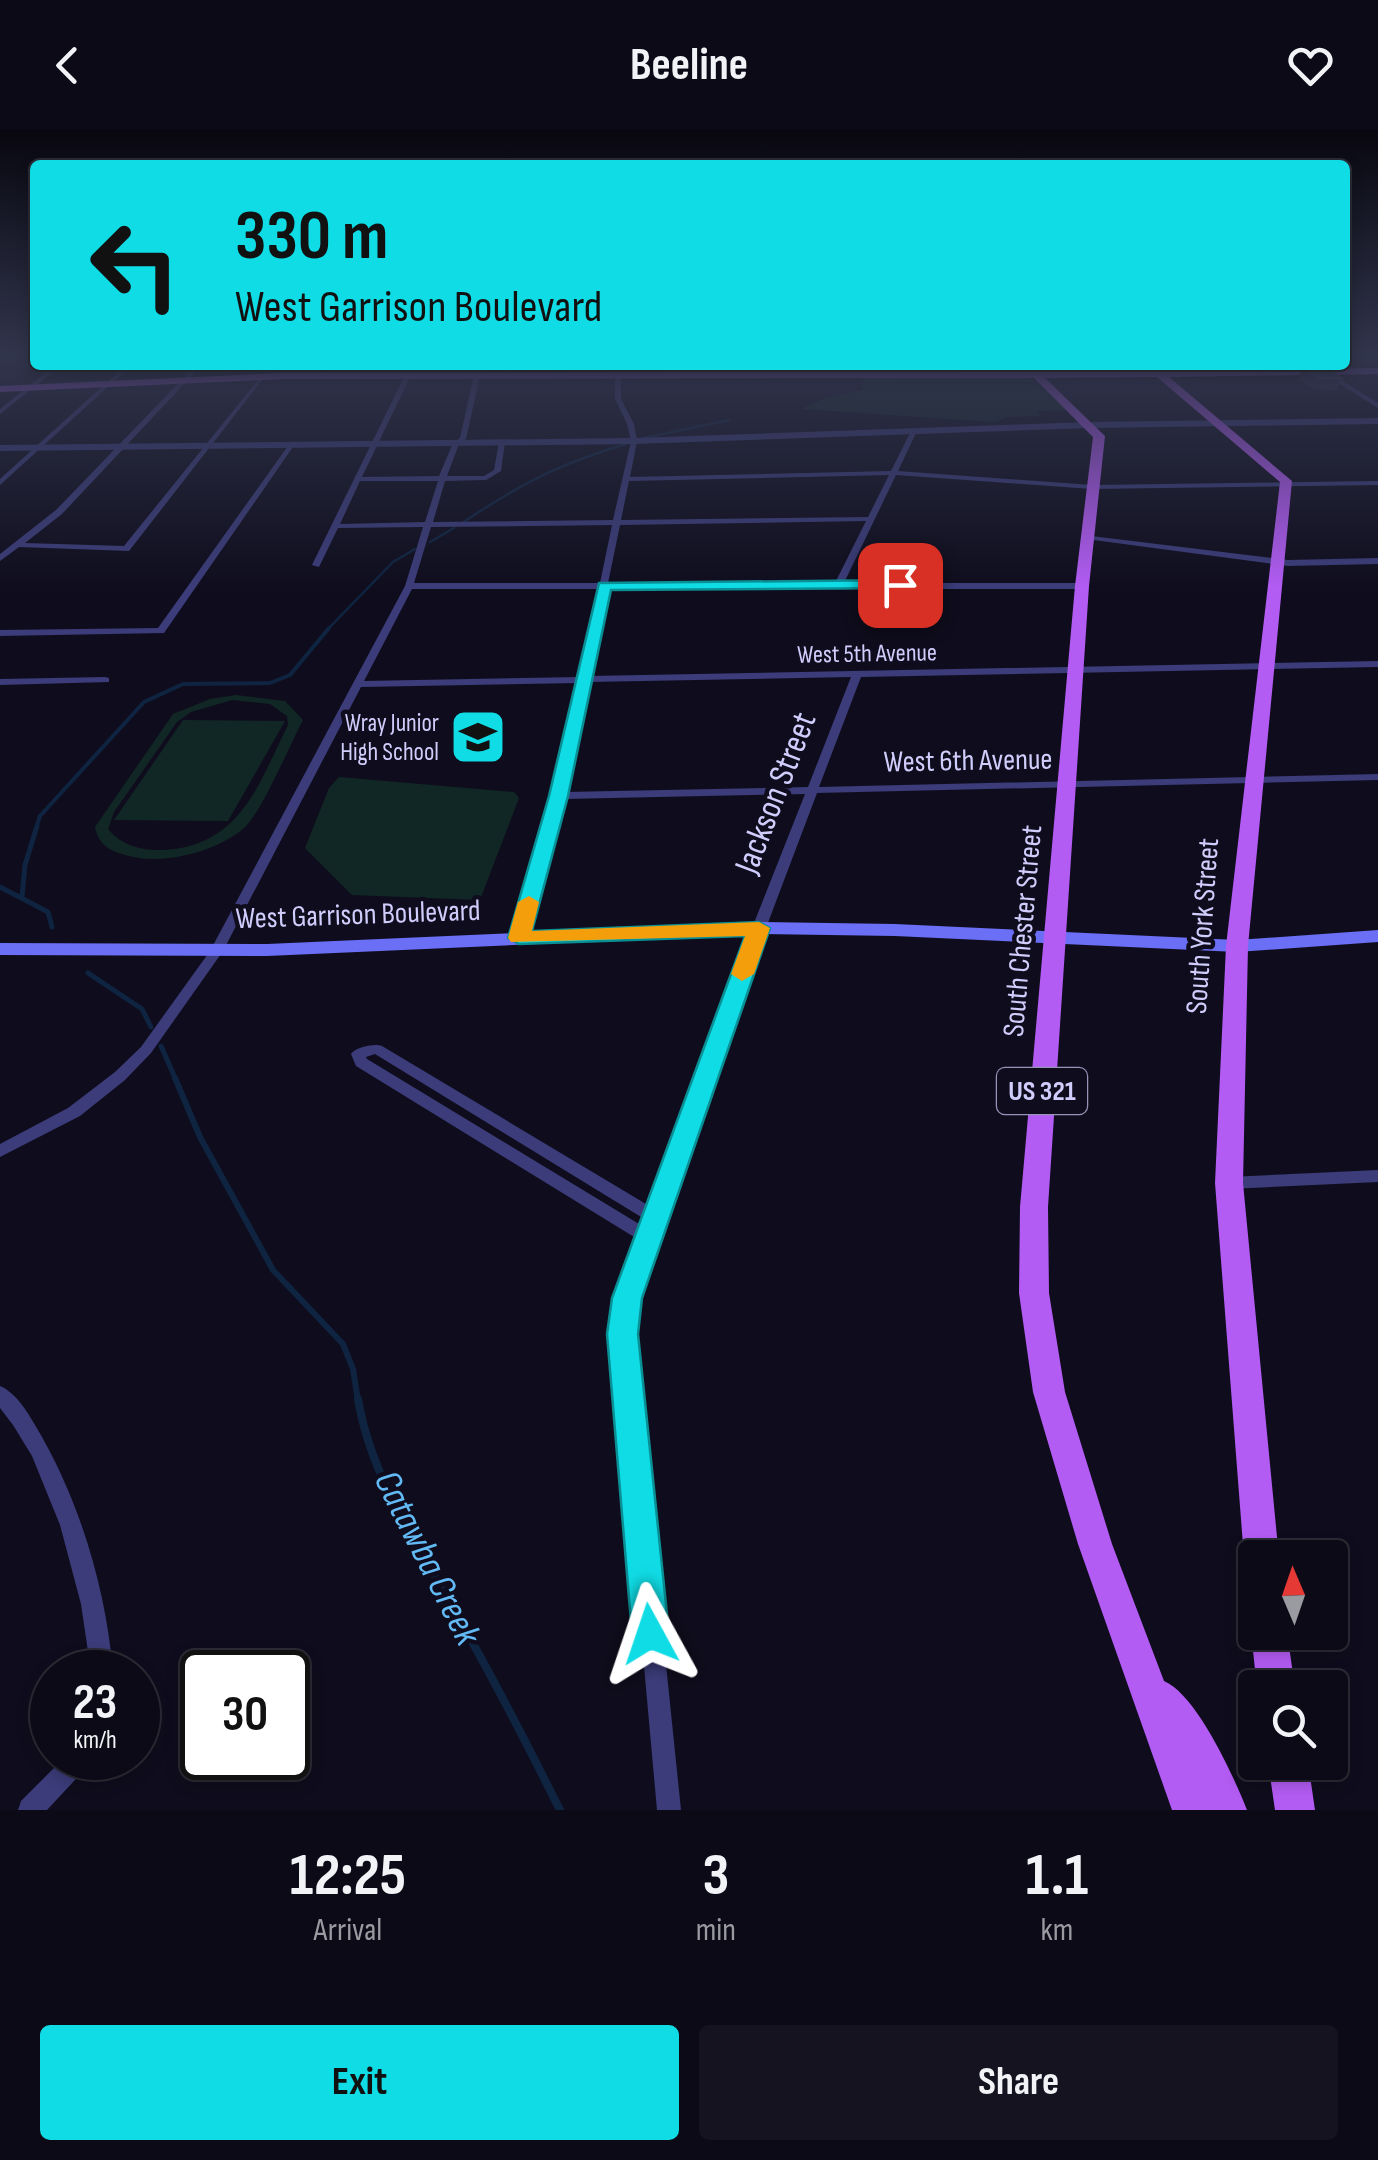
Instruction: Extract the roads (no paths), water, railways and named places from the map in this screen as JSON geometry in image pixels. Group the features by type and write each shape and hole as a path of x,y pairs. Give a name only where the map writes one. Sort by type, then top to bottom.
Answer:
{"main road":[{"name":"South Chester Street","path":"1095,431 1099,436 1086,536 1034,1208 1034,1294 1050,1392 1095,1544 1192,1810"},
{"path":"1229,431 1282,476 1286,485"},
{"name":"South York Street","path":"1260,1540 1229,1183 1236,946 1286,485"},
{"name":"West Garrison Boulevard","path":"0,948 216,951 759,928 895,930 1236,946 1378,936"},
{"path":"1146,1683 1188,1735 1227,1810"},
{"path":"1291,1780 1296,1810"}],"street":[{"path":"0,483 55,431"},
{"path":"3,554 60,512 136,431"},
{"path":"18,546 126,548 218,431"},
{"path":"316,565 380,431"},
{"path":"0,1151 74,1112 120,1076 146,1050 216,951 409,586 442,479 464,431"},
{"path":"519,938 559,796 618,525 633,431"},
{"path":"0,448 634,440 902,431"},
{"path":"838,585 914,431"},
{"path":"358,479 494,475 502,442"},
{"path":"0,634 161,631 292,444"},
{"path":"625,479 895,473 1092,487 1378,483"},
{"path":"336,526 871,520"},
{"path":"1086,536 1277,562 1378,561"},
{"path":"409,586 1082,586"},
{"name":"West 5th Avenue","path":"357,684 1378,664"},
{"name":"Jackson Street","path":"670,1810 622,1334 627,1298 759,928 856,674"},
{"path":"0,682 105,680"},
{"name":"West 6th Avenue","path":"559,796 1378,776"},
{"path":"648,1238 360,1062 358,1054 377,1049 656,1218"},
{"path":"1229,1183 1378,1176"},
{"path":"0,1394 32,1441 67,1520 94,1605 99,1650"},
{"path":"30,1810 59,1780"}],"waterway":[{"path":"643,438 675,431"},
{"path":"462,523 541,476 626,444"},
{"path":"430,542 454,528"},
{"path":"326,631 393,562 415,549"},
{"path":"36,828 40,816 144,702 183,684 270,683 290,675 329,628"},
{"path":"22,897 25,865 37,826"},
{"name":"Catawba Creek","path":"0,887 48,912 52,927"},
{"name":"Catawba Creek","path":"88,973 142,1009 151,1027"},
{"name":"Catawba Creek","path":"161,1046 176,1080"},
{"name":"Catawba Creek","path":"175,1078 200,1137 273,1270 343,1344 353,1369 358,1401"},
{"name":"Catawba Creek","path":"358,1399 373,1456 398,1510 560,1810"}],"place":[{"name":"Wray Junior High School","path":"478,737"}]}
